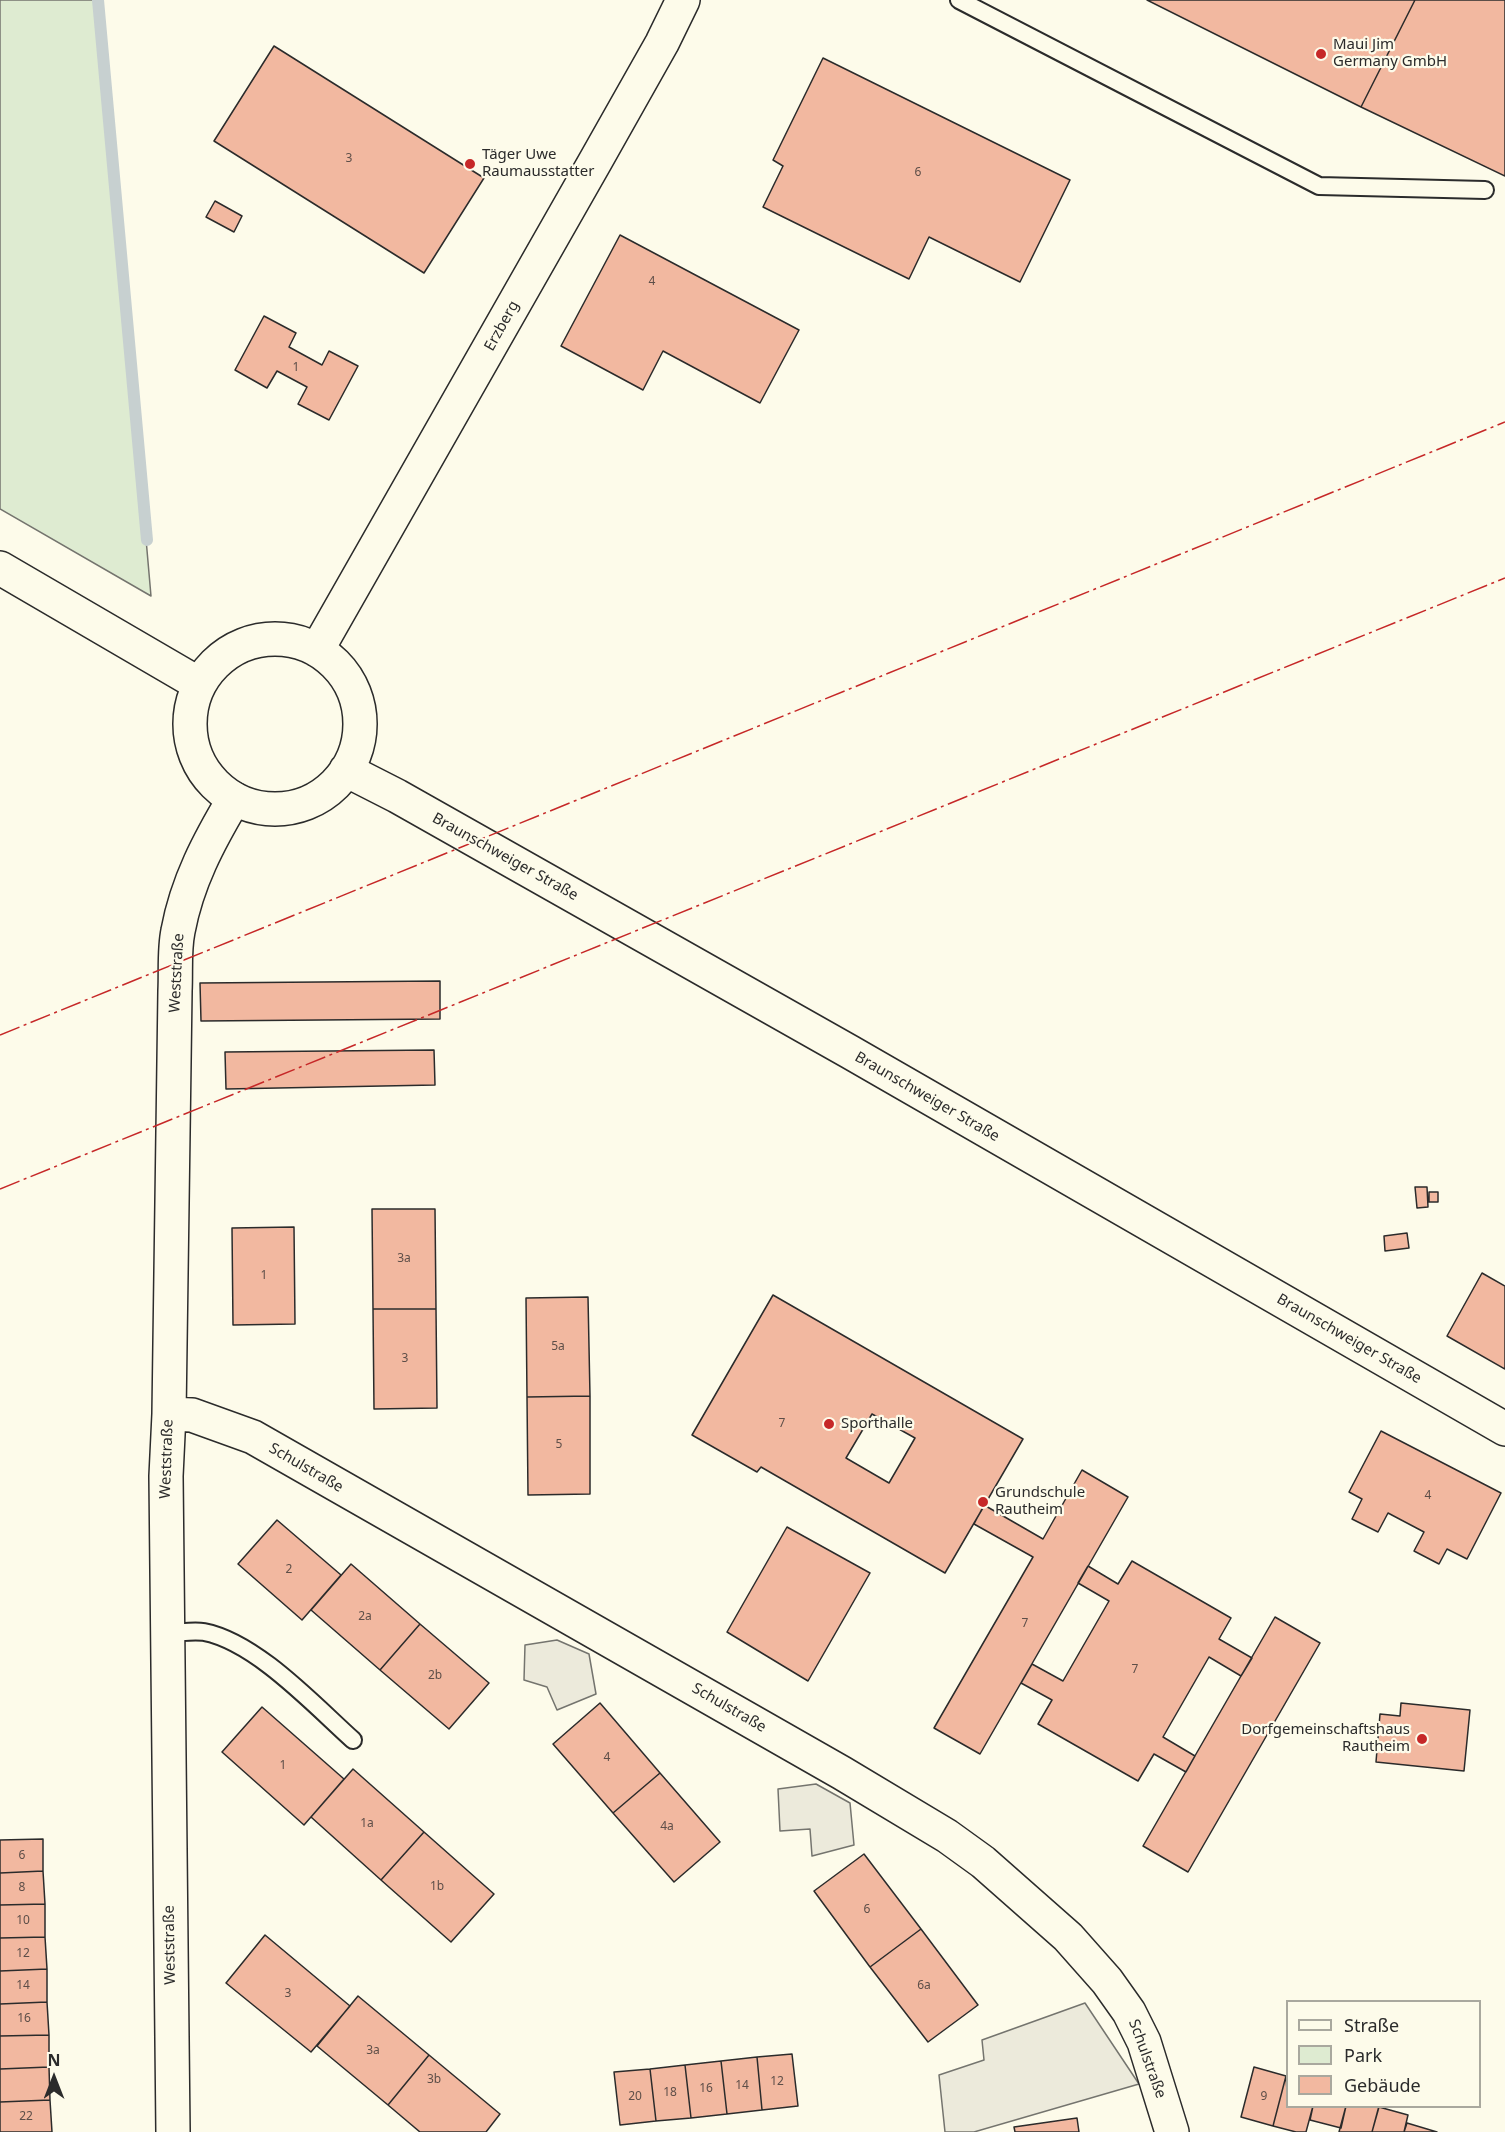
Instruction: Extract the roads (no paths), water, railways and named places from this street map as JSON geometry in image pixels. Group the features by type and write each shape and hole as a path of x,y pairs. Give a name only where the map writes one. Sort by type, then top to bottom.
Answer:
{"street":[{"name":"Erzberg","path":"318,650 602,150 662,43 683,0"},
{"path":"0,568 199,684"},
{"path":"268,639 285,640 318,650 343,673 358,704 359,738 346,770 325,793 296,806 264,809 234,799 208,777 199,764 193,748 190,716 199,684 221,658 235,648 251,642 268,639"},
{"name":"Braunschweiger Straße","path":"346,770 397,796 860,1058 1505,1430"},
{"name":"Weststraße","path":"173,2132 166,1476 177,933 188,888 206,847 234,799"},
{"name":"Schulstraße","path":"169,1414 192,1415 253,1437 772,1732 946,1836 983,1862 1089,1959 1130,2012 1144,2042 1172,2132"}],"lane":[{"path":"959,0 1318,186 1485,190"},
{"path":"167,1633 203,1632 230,1641 267,1663 353,1740"}],"waterway":[{"path":"98,0 147,540"}],"place":[{"name":"Maui Jim Germany GmbH","path":"1321,54"},
{"name":"Täger Uwe Raumausstatter","path":"470,164"},
{"name":"Sporthalle","path":"829,1424"},
{"name":"Grundschule Rautheim","path":"983,1502"},
{"name":"Dorfgemeinschaftshaus Rautheim","path":"1422,1739"}]}
